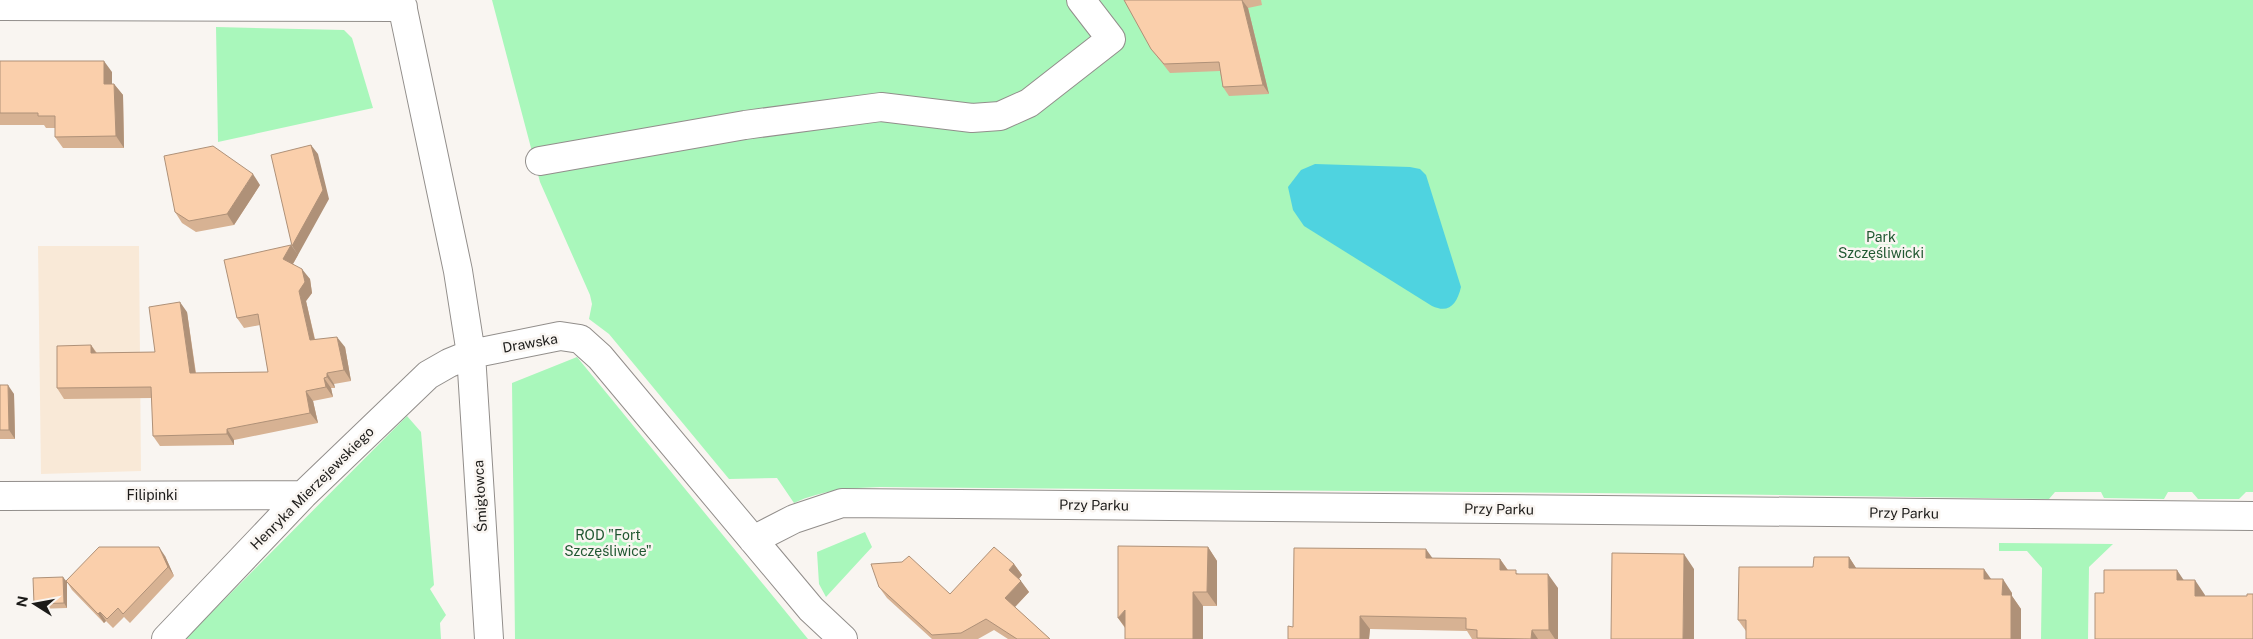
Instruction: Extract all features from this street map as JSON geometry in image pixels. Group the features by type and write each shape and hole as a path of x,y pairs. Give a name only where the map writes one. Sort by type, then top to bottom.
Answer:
{"street":[{"path":"540,162 745,125 881,107 972,118 1000,116 1029,103 1111,39 1081,0"},
{"path":"0,6 402,4 458,271 471,354"},
{"name":"Drawska","path":"471,354 560,336 580,339 600,357 811,609 843,639"},
{"name":"Henryka Mierzejewskiego","path":"166,639 303,495 428,376 449,363 471,354"},
{"name":"Śmigłowca","path":"471,354 489,639"},
{"name":"Filipinki","path":"0,496 303,495"},
{"name":"Przy Parku","path":"753,540 794,519 842,503 2253,516"}],"shaded area":[{"path":"38,246 139,246 141,471 41,474"}],"green space":[{"name":"Park Szczęśliwicki","path":"492,0 2253,0 2253,492 2246,492 2239,499 2198,499 2192,492 2168,492 2164,499 2104,498 2101,492 2055,492 2049,499 880,487 836,490 794,503 777,478 729,479 609,334 589,319 592,304 590,295 540,182"},
{"path":"216,27 344,30 352,38 373,108 218,142"},
{"name":"ROD \"Fort Szczęśliwice\"","path":"577,357 808,639 515,639 512,383"},
{"path":"407,416 421,432 434,585 430,589 446,615 440,623 441,639 185,639"},
{"path":"865,532 872,547 826,597 819,584 817,552"},
{"path":"1999,543 2113,544 2089,567 2088,639 2041,639 2042,568 2027,551 1999,551"}],"water":[{"path":"1315,164 1410,167 1420,169 1426,175 1461,287 1455,303 1443,309 1432,306 1304,226 1293,210 1288,187 1301,170"}],"building":[{"path":"1124,0 1242,0 1263,85 1223,87 1219,62 1164,64 1151,49"},
{"path":"0,61 104,61 104,84 114,84 116,136 55,137 55,116 38,116 38,113 0,113"},
{"path":"311,145 323,190 292,246 271,155"},
{"path":"213,146 253,174 227,214 189,221 175,212 164,156"},
{"path":"291,245 283,259 302,269 305,282 299,291 310,340 337,337 344,370 327,373 327,377 324,378 326,387 306,391 310,413 227,429 227,434 153,436 151,387 57,388 57,346 91,345 91,353 155,352 149,307 180,302 190,373 268,372 258,314 237,318 224,260"},
{"path":"0,385 8,385 9,430 0,430"},
{"path":"1118,546 1208,547 1207,592 1193,592 1193,639 1125,639 1125,610 1118,618"},
{"path":"99,547 159,547 168,567 123,614 118,608 107,619 100,612 98,614 66,581"},
{"path":"994,547 1014,564 1009,570 1021,581 1005,598 1050,639 1017,639 986,619 961,633 932,635 879,587 871,564 902,562 909,556 950,594"},
{"path":"1294,548 1426,549 1426,558 1500,559 1500,570 1516,570 1516,574 1548,574 1549,630 1532,630 1531,639 1477,638 1477,630 1466,629 1466,618 1360,616 1360,639 1288,639 1288,626 1293,627"},
{"path":"1612,553 1684,554 1683,639 1611,639"},
{"path":"1814,557 1849,557 1849,568 1984,569 1984,579 2003,579 2002,595 2011,595 2011,639 1746,639 1746,620 1738,620 1739,567 1813,567"},
{"path":"2104,570 2177,570 2177,580 2195,580 2195,596 2247,596 2247,594 2253,594 2253,639 2095,639 2095,593 2104,593"},
{"path":"63,577 64,603 34,604 33,578"}]}
